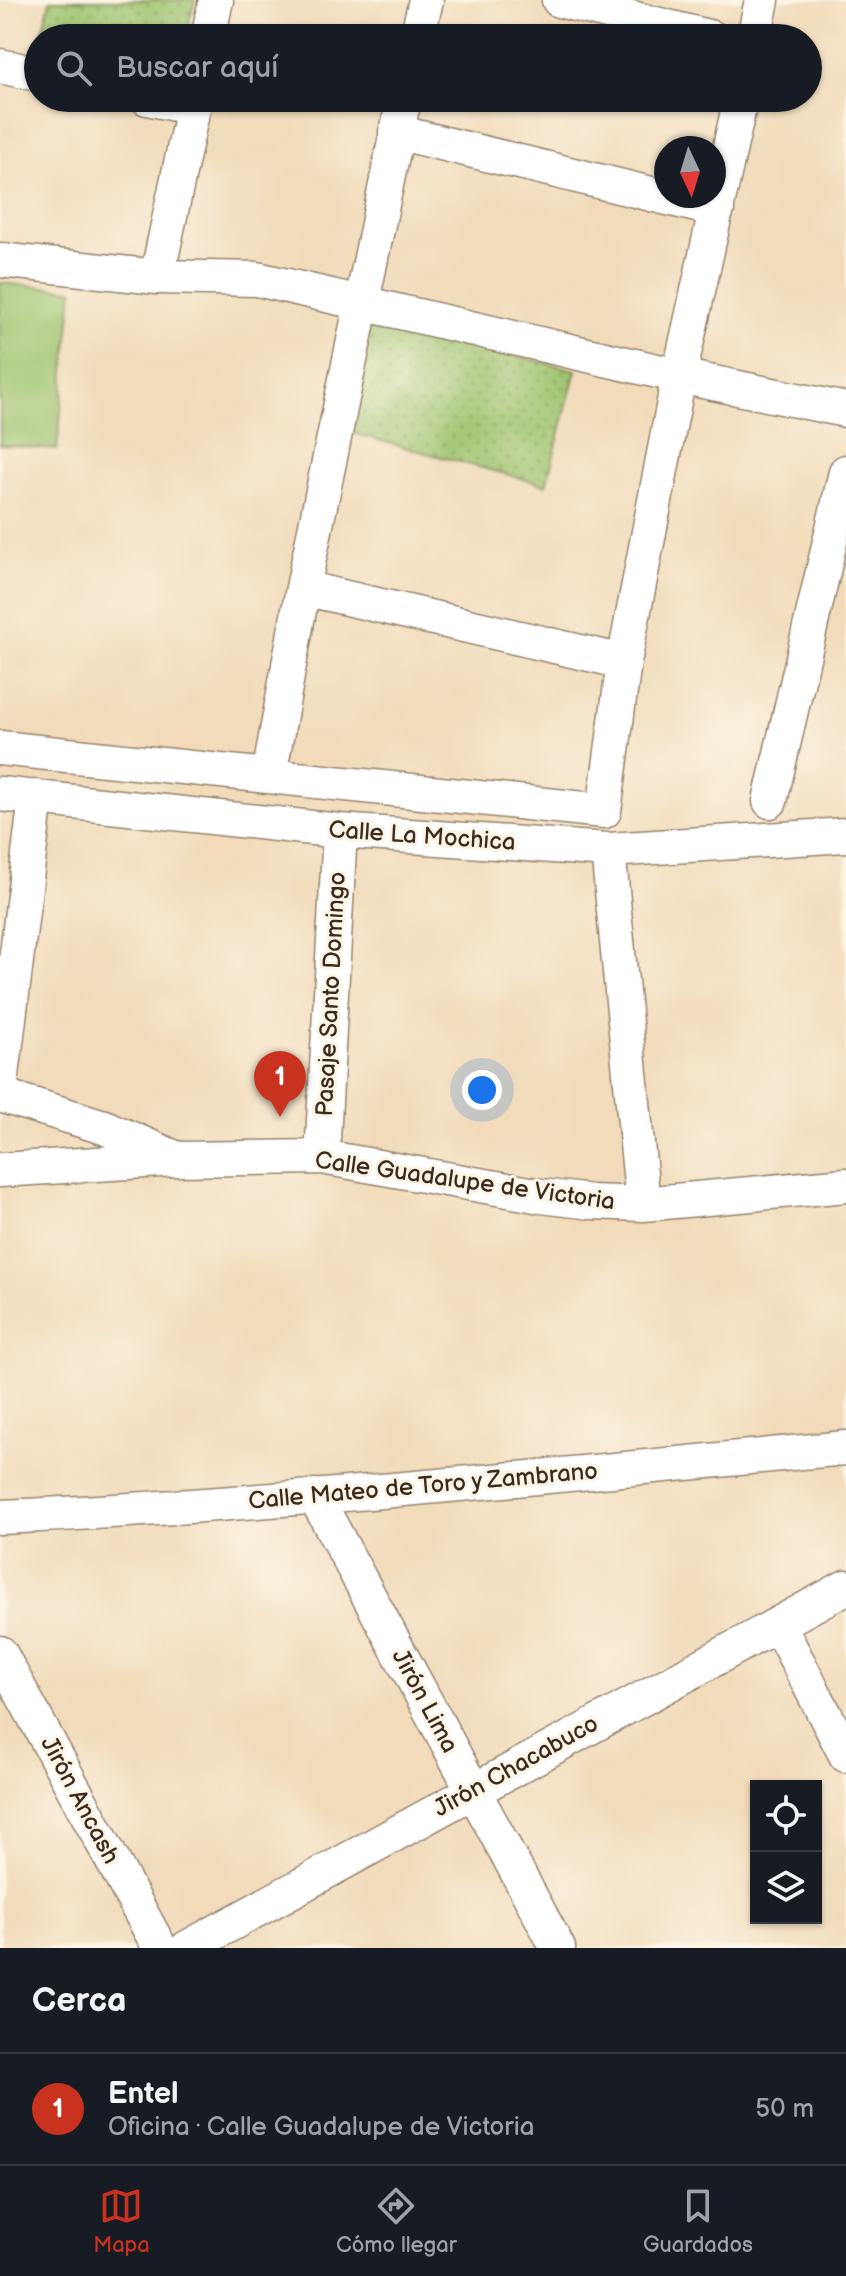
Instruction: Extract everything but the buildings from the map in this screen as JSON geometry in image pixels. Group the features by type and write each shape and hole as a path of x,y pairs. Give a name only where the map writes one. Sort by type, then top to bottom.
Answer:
{"street":[{"path":"211,24 216,0"},
{"path":"420,24 426,0"},
{"path":"559,0 656,24"},
{"path":"757,24 762,0"},
{"path":"0,66 24,71"},
{"path":"157,277 192,112"},
{"path":"269,776 303,588 401,112"},
{"path":"303,588 624,662 679,376 738,112"},
{"path":"396,132 717,210"},
{"path":"0,260 157,277 257,279 679,376 846,410"},
{"path":"770,801 846,472"},
{"name":"Calle La Mochica","path":"0,748 604,811 624,662"},
{"name":"Calle La Mochica","path":"0,794 340,831 608,850 846,835"},
{"path":"36,797 0,1093 104,1127 177,1159"},
{"name":"Pasaje Santo Domingo","path":"322,1157 340,831"},
{"path":"608,850 643,1204"},
{"name":"Calle Guadalupe de Victoria","path":"0,1170 177,1159 322,1157 541,1196 643,1204 846,1185"},
{"name":"Calle Mateo de Toro y Zambrano","path":"0,1517 315,1496 846,1448"},
{"name":"Jirón Lima","path":"315,1496 558,1948"},
{"name":"Jirón Chacabuco","path":"187,1948 846,1587"},
{"path":"778,1624 846,1755"},
{"name":"Jirón Ancash","path":"0,1653 160,1948"}],"green space":[{"path":"50,0 195,0 189,24 44,24"},
{"path":"0,283 73,290 57,450 0,445"},
{"path":"370,322 576,370 546,485 344,431"}],"place":[{"name":"Entel","path":"280,1117"}]}
